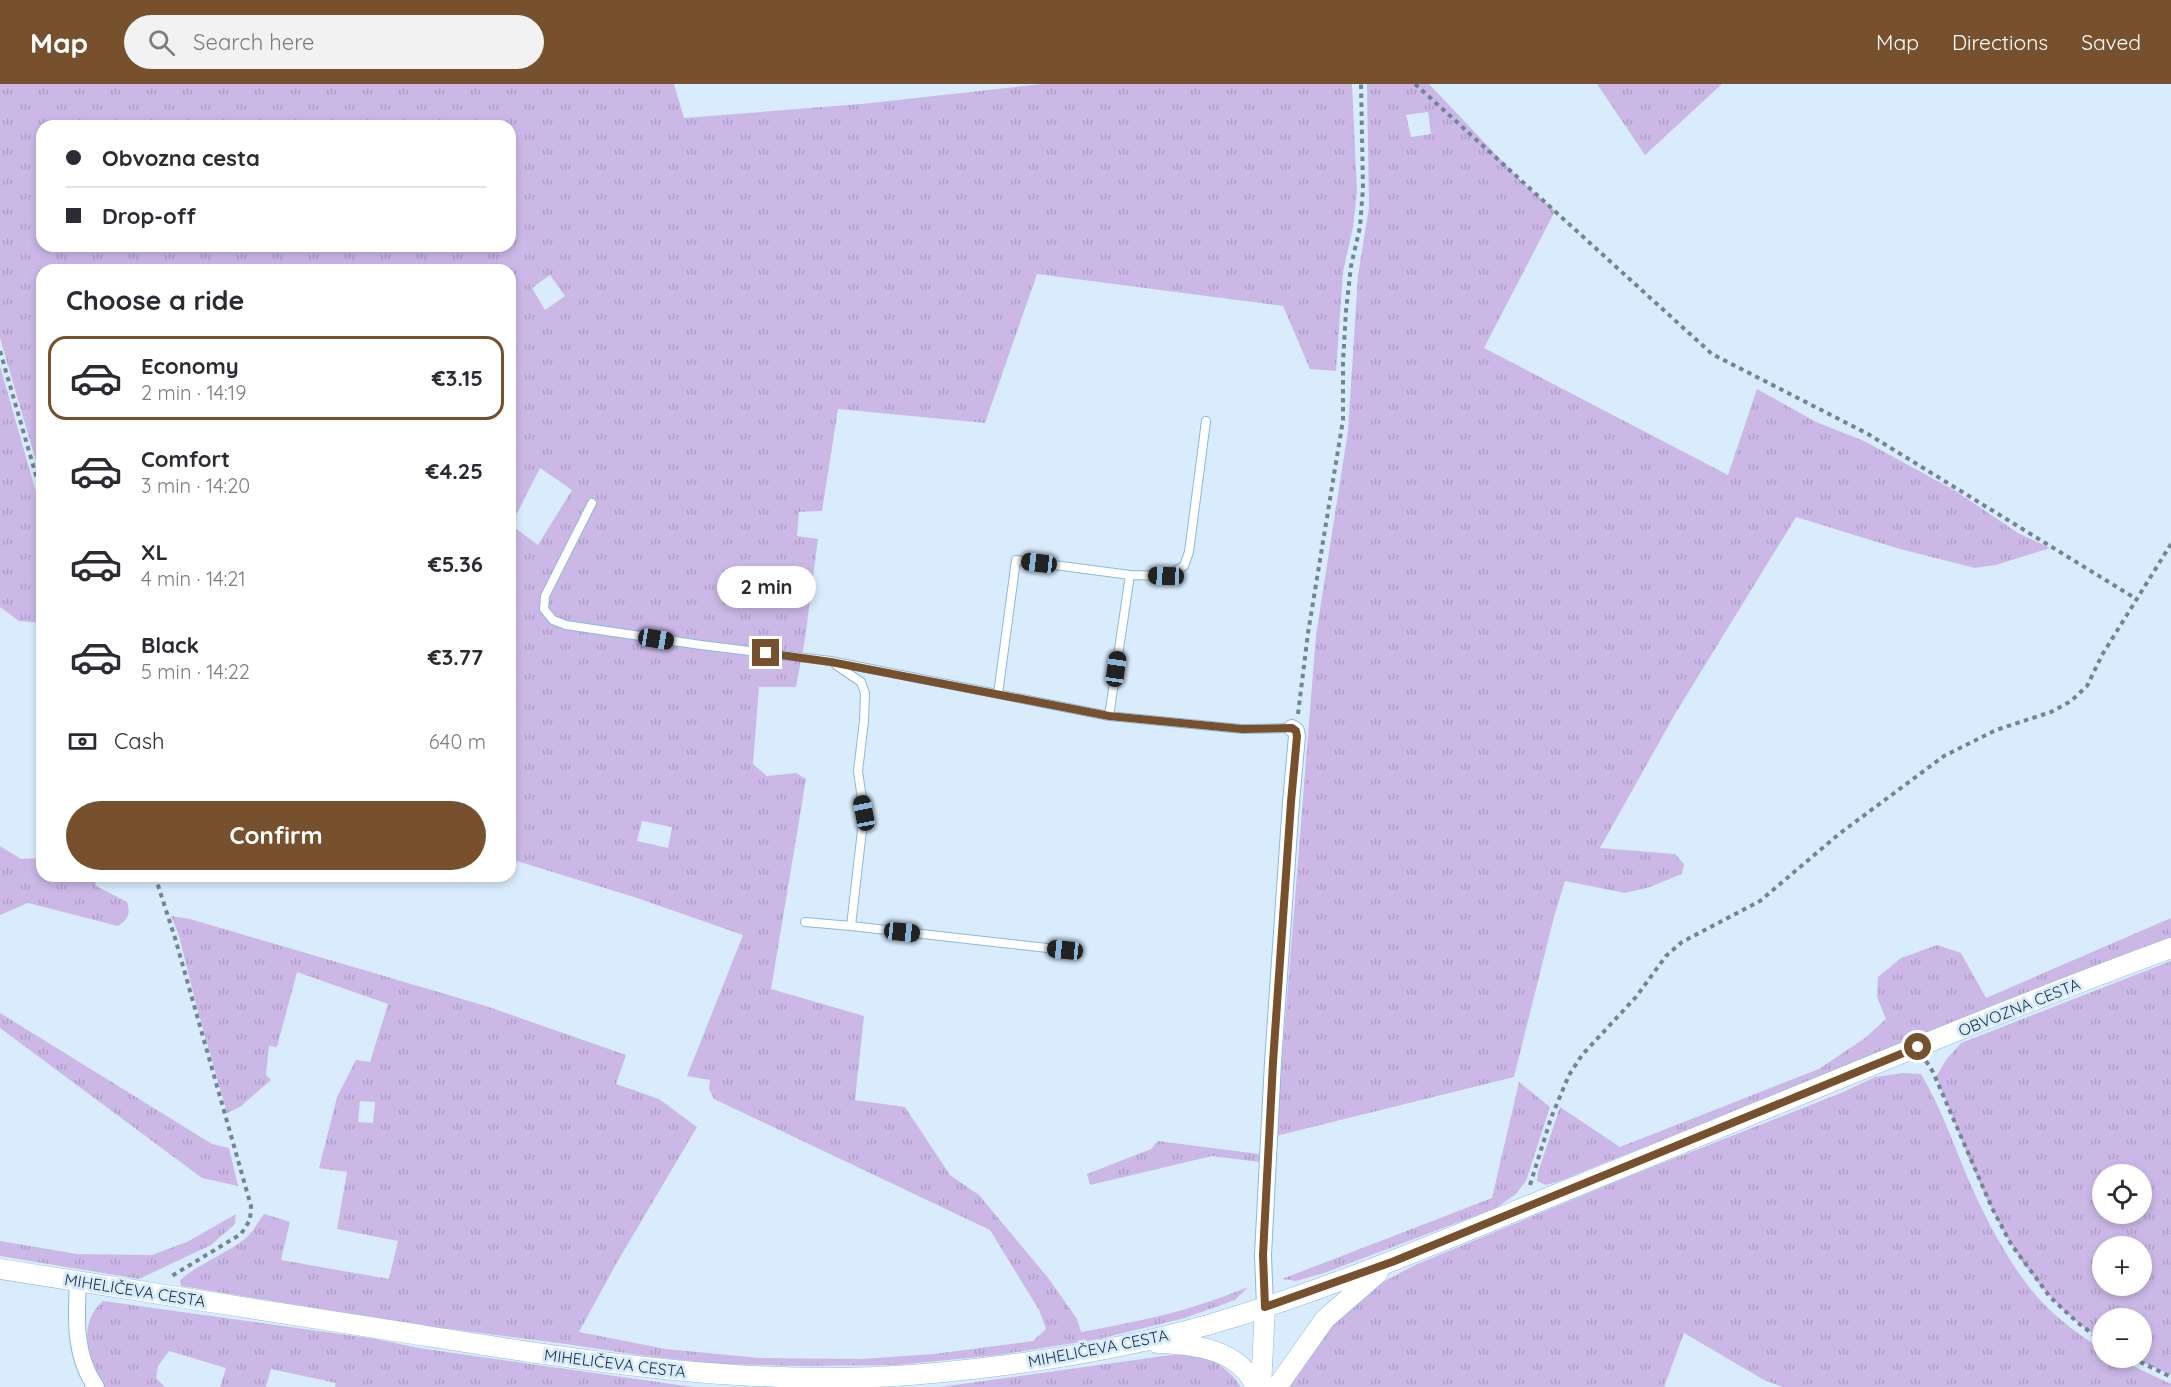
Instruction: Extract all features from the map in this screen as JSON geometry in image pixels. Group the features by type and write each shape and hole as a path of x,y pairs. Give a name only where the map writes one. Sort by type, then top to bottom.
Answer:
{"street":[{"path":"1261,1387 1265,1307 1263,1255 1273,1062 1297,736 1294,729"},
{"name":"OBVOZNA CESTA","path":"1265,1307 1392,1262 1918,1047 2171,948"},
{"path":"1277,1387 1325,1319 1358,1288 1392,1262"},
{"name":"MIHELIČEVA CESTA","path":"0,1269 595,1361 751,1377 826,1379 905,1376 991,1367 1056,1358 1133,1343 1207,1325 1265,1307"},
{"path":"78,1282 76,1324 79,1348 85,1370 96,1387"},
{"path":"1133,1343 1168,1344 1215,1350 1238,1363 1251,1376 1256,1387"}],"lane":[{"path":"998,694 1016,560 1130,575 1166,576 1184,566 1189,552 1206,420"},
{"path":"592,503 545,596 544,609 553,620 566,625 689,644 831,662 1109,716 1242,729 1294,729"},
{"path":"1109,716 1130,575"},
{"path":"831,662 861,681 864,693 864,721 858,771 864,813 851,926"},
{"path":"805,922 1065,950"}],"path":[{"path":"1294,729 1343,420 1346,311 1351,266 1360,227 1363,188 1361,84"},
{"path":"1415,84 1712,354 1868,434 2138,600"},
{"path":"0,351 36,475"},
{"path":"1522,1208 1551,1118 1569,1075 1582,1055 1636,997 1666,956 1682,942 1760,901 1839,834 1944,756 1996,730 2051,712 2071,701 2087,686 2102,655 2171,544"},
{"path":"151,1293 175,1273 242,1234 250,1220 251,1206 157,882"},
{"path":"1918,1047 1933,1072 1992,1208 2011,1244 2050,1297 2092,1334"},
{"path":"2152,1368 2171,1377"}],"green space":[{"path":"0,84 674,84 684,118 861,104 1042,84 1352,84 1357,191 1353,227 1343,272 1336,371 1310,369 1283,306 1037,274 985,423 838,409 822,511 799,512 797,536 818,539 805,639 796,687 759,687 753,764 767,776 796,773 806,779 771,989 864,1016 855,1100 905,1107 950,1175 979,1195 1049,1279 1077,1319 1081,1332 1186,1309 1248,1287 1235,1300 1185,1318 1099,1339 998,1355 898,1365 803,1366 720,1364 645,1356 420,1325 181,1286 180,1280 188,1274 246,1238 264,1214 290,1222 281,1260 389,1279 398,1241 337,1229 347,1172 319,1168 337,1097 356,1060 370,1062 388,1004 297,972 277,1047 269,1046 266,1075 271,1080 240,1107 227,1113 179,936 171,916 190,919 486,1006 626,1055 616,1084 659,1099 697,1127 616,1264 579,1332 666,1349 759,1358 861,1359 934,1354 1033,1341 1046,1329 1039,1310 990,1230 714,1099 709,1089 710,1080 687,1076 743,935 634,897 516,861 516,529 538,545 572,490 540,468 516,515 516,264 36,264 36,461 0,338","holes":["550,275 565,296 545,310 532,288","642,821 672,827 668,848 637,841","360,1101 375,1102 373,1123 358,1122"]},
{"path":"1367,84 1429,84 1521,181 1555,211 1484,348 1728,475 1757,389 1816,422 1864,441 1954,490 2018,533 2050,548 1996,565 1975,568 1900,549 1796,517 1675,714 1600,848 1675,854 1684,864 1682,874 1650,887 1625,893 1565,881 1514,1077 1276,1136 1316,635 1348,431 1358,275 1369,208","holes":["1428,112 1431,134 1411,137 1406,115"]},
{"path":"1597,84 1722,84 1645,155"},
{"path":"0,366 36,492 36,622 19,621 0,607"},
{"path":"0,846 21,859 36,858 36,882 95,882 96,886 127,902 129,910 126,919 118,926 28,903 0,915"},
{"path":"2171,918 2171,938 1557,1182 1546,1185 1537,1181 1560,1107 1620,1147 1819,1069 1865,1038 1886,1019 1877,997 1878,977 1901,958 1937,945 1961,953 1986,998"},
{"path":"2171,961 2171,1375 2152,1366 2152,1308 2092,1308 2092,1333 2070,1316 2042,1288 2019,1257 1982,1188 1936,1077 1946,1060 1961,1043"},
{"path":"0,1013 212,1144 229,1148 238,1186 202,1178 0,1028"},
{"path":"1903,1073 1921,1074 1943,1117 1987,1220 2004,1250 2032,1291 2049,1309 2092,1343 2092,1368 2137,1368 2171,1384 2171,1387 1783,1387 1764,1380 1684,1333 1664,1387 1289,1387 1315,1345 1347,1307 1371,1289 1415,1265 1632,1175 1841,1093 1875,1077"},
{"path":"1519,1082 1550,1107 1526,1181 1516,1194 1496,1208 1324,1273 1296,1281 1282,1279 1492,1198"},
{"path":"1158,1141 1259,1154 1259,1162 1212,1156 1090,1185 1087,1174 1151,1149"},
{"path":"236,1214 235,1224 211,1245 139,1279 0,1256 0,1241 77,1254 152,1255 187,1242"},
{"path":"103,1301 693,1387 335,1387 336,1383 271,1369 266,1387 220,1387 226,1368 169,1351 158,1366 156,1378 165,1387 104,1387 90,1354 87,1331 95,1310"},
{"path":"1171,1355 1193,1356 1211,1361 1227,1370 1241,1387 940,1387"}],"route":[{"path":"766,653 831,662 1109,716 1242,729 1292,728 1296,731 1273,1062 1263,1255 1265,1307 1392,1262 1918,1047"}]}
